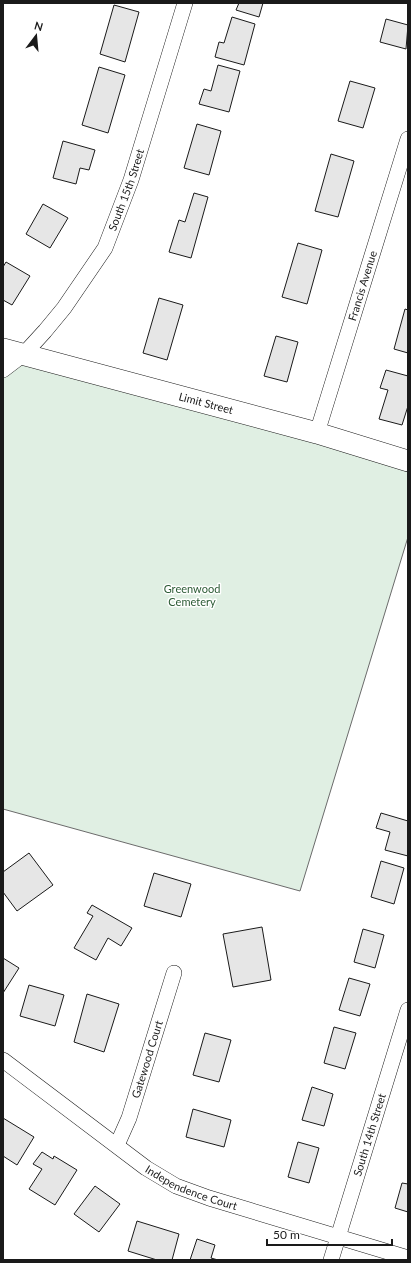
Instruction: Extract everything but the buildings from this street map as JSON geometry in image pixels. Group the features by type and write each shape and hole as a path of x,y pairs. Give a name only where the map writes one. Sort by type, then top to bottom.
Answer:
{"street":[{"name":"South 15th Street","path":"3,370 24,354 64,308 105,248 132,180 185,3"},
{"name":"Francis Avenue","path":"317,433 408,139"},
{"name":"Limit Street","path":"3,349 317,433 408,461"},
{"name":"Gatewood Court","path":"117,1145 128,1118 174,973"},
{"name":"South 14th Street","path":"331,1260 408,1010"},
{"name":"Independence Court","path":"3,1060 146,1168 176,1186 209,1198 408,1258"}],"green space":[{"name":"Greenwood Cemetery","path":"24,354 408,461 408,537 300,891 3,809 3,370"}]}
